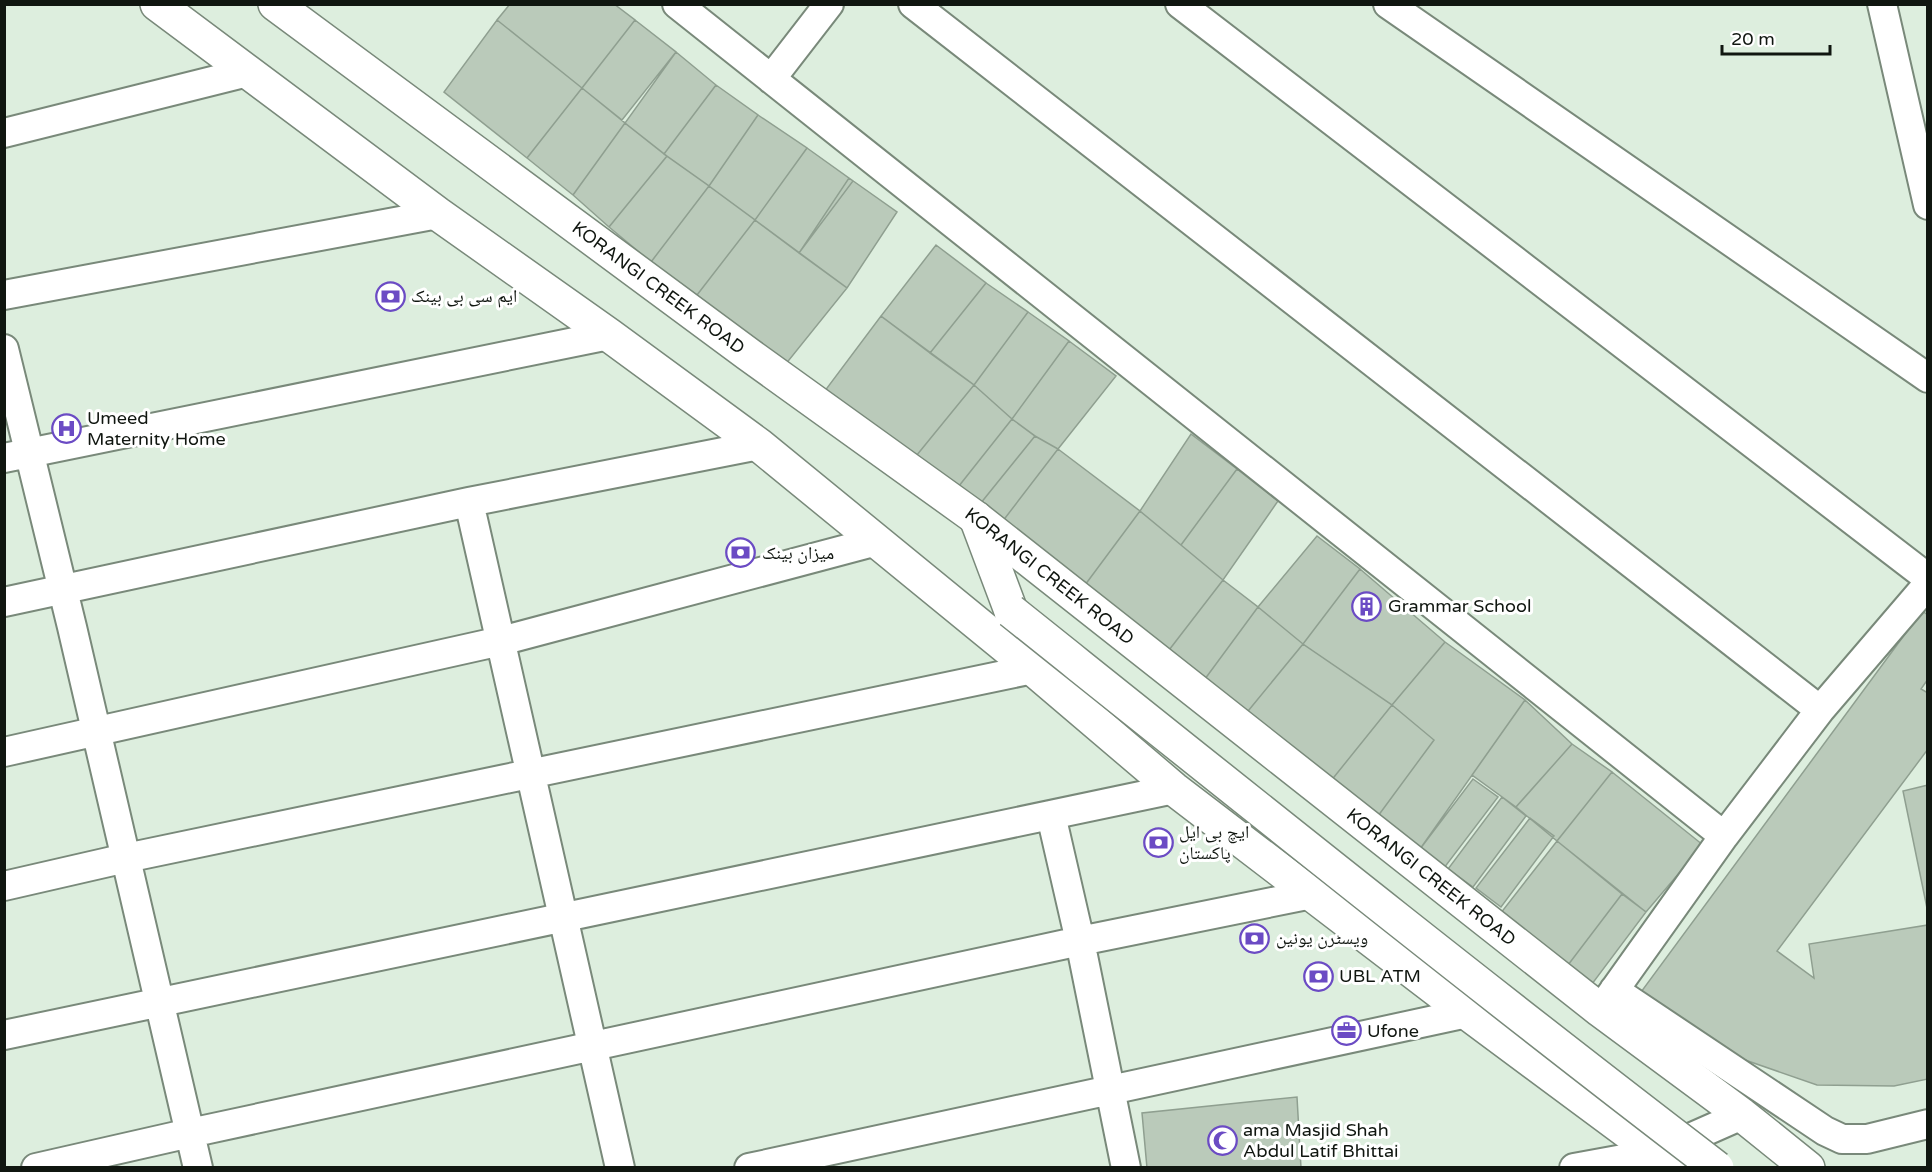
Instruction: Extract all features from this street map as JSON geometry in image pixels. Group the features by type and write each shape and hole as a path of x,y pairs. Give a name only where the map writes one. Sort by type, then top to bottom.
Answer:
{"main road":[{"path":"157,4 438,214 759,445 1033,669 1174,789 1666,1160"},
{"name":"KORANGI CREEK ROAD","path":"275,4 748,354 976,518 1607,1000 1742,1115 1808,1167"},
{"path":"976,518 1011,611"},
{"path":"923,579 1011,611 1357,888 1717,1167"}],"street":[{"path":"677,4 1724,836"},
{"path":"771,79 829,4"},
{"path":"913,4 1820,710"},
{"path":"1180,4 1928,578"},
{"path":"1388,4 1409,13 1928,378"},
{"path":"1882,4 1928,205"},
{"path":"4,133 248,72"},
{"path":"4,295 438,214"},
{"path":"17,456 609,335"},
{"path":"4,349 17,456 63,588 198,1167"},
{"path":"4,602 469,501 759,445"},
{"path":"469,501 620,1167"},
{"path":"4,752 501,641 877,541"},
{"path":"1928,584 1820,710 1724,836 1607,1000 1825,1131 1842,1138 1867,1138 1928,1124"},
{"path":"4,886 126,858 1033,669"},
{"path":"4,1035 1174,789"},
{"path":"1051,815 1080,941 1126,1167"},
{"path":"36,1167 1080,941 1312,894"},
{"path":"749,1167 1467,1012"},
{"path":"1574,1167 1666,1160 1742,1115"}],"building":[{"path":"510,4 614,4 635,20 582,88 497,20"},
{"path":"497,20 582,88 527,158 444,92"},
{"path":"635,20 676,52 622,120 582,88"},
{"path":"676,52 716,85 664,154 625,123"},
{"path":"716,85 758,115 709,186 664,154"},
{"path":"582,88 625,123 573,195 527,158"},
{"path":"758,115 807,148 755,220 709,186"},
{"path":"625,123 667,156 609,227 573,195"},
{"path":"807,148 853,181 799,253 755,220"},
{"path":"667,156 709,186 651,262 609,227"},
{"path":"849,178 897,212 847,288 799,253"},
{"path":"709,186 755,220 697,295 651,262"},
{"path":"755,220 847,288 785,365 697,295"},
{"path":"936,245 986,283 930,353 881,316"},
{"path":"986,283 1028,312 974,385 930,353"},
{"path":"1028,312 1069,341 1012,419 974,385"},
{"path":"881,316 974,385 912,461 824,392"},
{"path":"1069,341 1116,376 1058,449 1012,419"},
{"path":"974,385 1012,419 955,491 912,461"},
{"path":"1012,419 1035,436 976,509 955,491"},
{"path":"1191,434 1237,469 1181,545 1140,511"},
{"path":"1035,436 1058,449 999,526 976,509"},
{"path":"1058,449 1140,511 1082,589 999,526"},
{"path":"1237,469 1278,501 1223,580 1181,545"},
{"path":"1140,511 1223,580 1166,654 1082,589"},
{"path":"1317,536 1360,569 1303,644 1258,607"},
{"name":"Grammar School","path":"1360,569 1445,642 1392,705 1303,644"},
{"path":"1223,580 1258,607 1202,683 1166,654"},
{"path":"1258,607 1303,644 1244,716 1202,683"},
{"path":"1922,611 1928,615 1928,679 1921,689 1928,693 1928,749 1777,951 1814,978 1809,944 1928,925 1928,1079 1894,1086 1817,1085 1722,1052 1641,992"},
{"path":"1445,642 1525,700 1420,849 1378,816 1434,740 1392,705"},
{"path":"1303,644 1392,705 1330,782 1244,716"},
{"path":"1525,700 1572,744 1516,807 1472,775"},
{"path":"1392,705 1434,740 1378,816 1330,782"},
{"path":"1572,744 1612,772 1557,841 1516,807"},
{"path":"1612,772 1703,845 1646,912 1557,841"},
{"path":"1473,779 1498,797 1444,868 1420,849"},
{"path":"1928,785 1928,913 1903,791"},
{"path":"1502,797 1526,816 1473,887 1448,869"},
{"path":"1530,818 1554,836 1501,907 1476,888"},
{"path":"1557,841 1622,894 1568,965 1500,914"},
{"path":"1622,894 1646,912 1592,984 1568,965"},
{"name":"ama Masjid Shah Abdul Latif Bhittai","path":"1297,1097 1301,1168 1147,1168 1142,1113"}],"place":[{"name":"ایم سی بی بینک","path":"390,296"},
{"name":"Umeed Maternity Home","path":"66,428"},
{"name":"میزان بینک","path":"741,553"},
{"name":"Grammar School","path":"1367,606"},
{"name":"ایچ بی ایل پاکستان","path":"1158,842"},
{"name":"ویسٹرن یونین","path":"1255,938"},
{"name":"UBL ATM","path":"1318,976"},
{"name":"Ufone","path":"1346,1031"},
{"name":"ama Masjid Shah Abdul Latif Bhittai","path":"1222,1140"}]}
